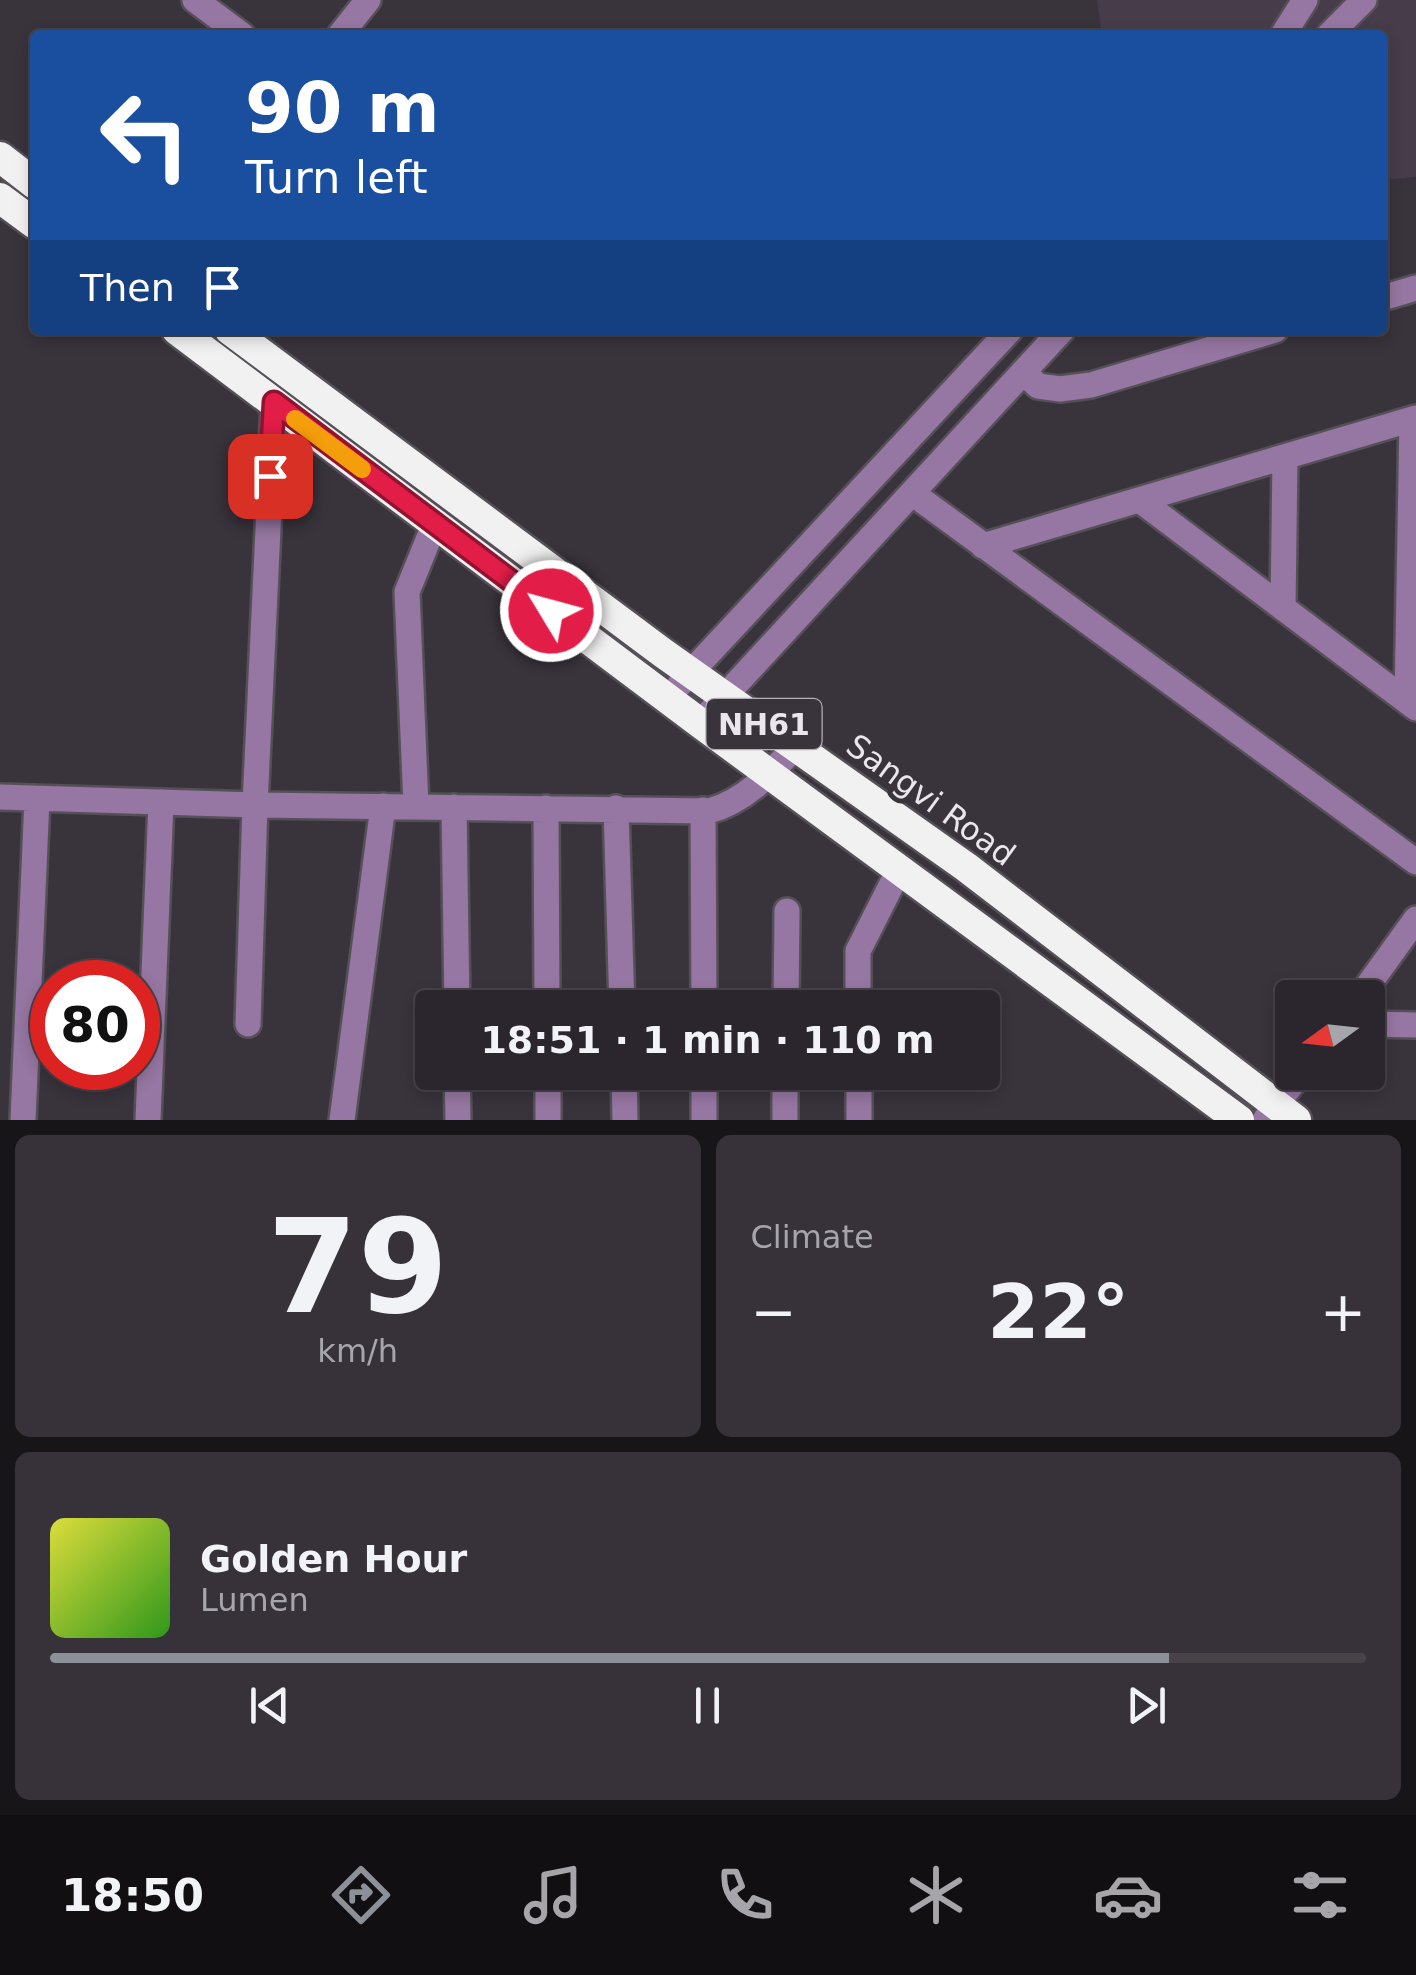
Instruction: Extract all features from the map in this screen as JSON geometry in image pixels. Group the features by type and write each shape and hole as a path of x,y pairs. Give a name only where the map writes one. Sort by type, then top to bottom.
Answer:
{"highway":[{"path":"0,158 30,180"},
{"path":"0,198 30,220"},
{"name":"NH61","path":"184,335 900,870 1209,1110 1239,1120"},
{"name":"Sangvi Road","path":"237,335 691,672 966,867 1279,1115"}],"street":[{"path":"195,0 235,30"},
{"path":"344,30 368,0"},
{"path":"1334,30 1364,0"},
{"path":"1286,30 1305,1 1330,30"},
{"path":"1388,296 1416,288"},
{"path":"666,698 1005,335"},
{"path":"700,723 1057,335"},
{"path":"1024,372 1038,386 1060,389 1090,384 1258,335"},
{"path":"248,1024 274,402"},
{"path":"983,546 1414,418 1411,704"},
{"path":"1283,608 1285,458"},
{"path":"912,493 1416,862"},
{"path":"1141,501 1411,704"},
{"path":"416,806 407,592 435,523"},
{"path":"0,798 702,810 726,806 770,774 795,746"},
{"path":"23,1120 37,798"},
{"path":"148,1120 161,802"},
{"path":"342,1120 383,806"},
{"path":"454,807 456,990"},
{"path":"546,808 547,990"},
{"path":"616,808 621,990"},
{"path":"702,810 704,990"},
{"path":"858,990 858,951 900,870"},
{"path":"786,911 786,990"},
{"path":"1371,980 1416,920"},
{"path":"1385,1024 1416,1025"},
{"path":"458,1090 458,1120"},
{"path":"548,1090 548,1120"},
{"path":"625,1090 626,1120"},
{"path":"704,1090 704,1120"},
{"path":"785,1090 785,1120"},
{"path":"859,1090 860,1120"},
{"path":"1279,1115 1292,1090"}],"shaded area":[{"path":"1097,0 1416,0 1416,177 1388,180 1388,30 1101,30"}],"slow traffic":[{"path":"295,419 362,469"}],"route":[{"path":"270,476 274,402 551,611"}]}
